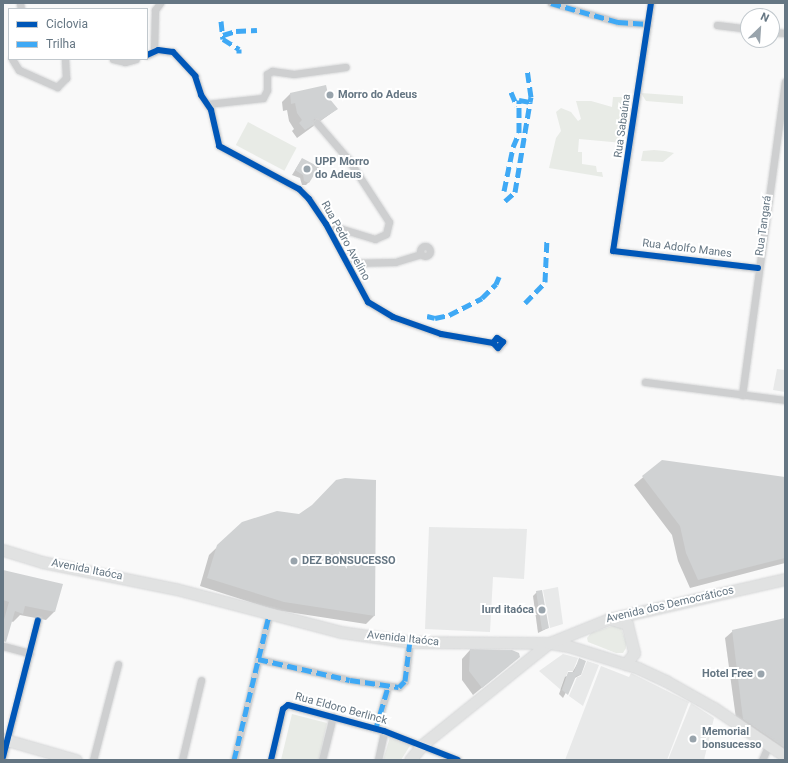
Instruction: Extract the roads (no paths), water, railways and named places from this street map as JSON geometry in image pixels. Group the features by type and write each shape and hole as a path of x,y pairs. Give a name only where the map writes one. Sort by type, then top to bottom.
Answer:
{"main road":[{"name":"Avenida Itaóca","path":"3,550 42,562 176,589 269,615 341,632 410,642 549,643 626,664 677,687 769,744 785,756"},
{"name":"Avenida dos Democráticos","path":"410,760 422,745 549,643 609,619 785,579"},
{"path":"609,619 620,620 627,624 634,652 626,664"},
{"path":"510,643 518,646 524,653 521,666"},
{"path":"5,740 76,760"}],"street":[{"path":"150,53 155,10 160,3"},
{"path":"551,3 618,22 648,24"},
{"name":"Rua Sabaúna","path":"613,251 651,3"},
{"path":"716,25 740,28"},
{"name":"Rua Pedro Avelino","path":"150,53 167,50 182,59 195,76 201,95 211,110 219,146 304,193 326,224 366,300 375,307 424,329 453,337 493,343"},
{"path":"13,60 19,70 57,87 66,78 65,60"},
{"path":"117,60 125,62 132,60"},
{"path":"207,104 263,98 267,90 267,74 272,71 294,74 346,68"},
{"name":"Rua Tangará","path":"742,395 758,268 785,82"},
{"path":"317,123 348,159 385,215 389,228 383,237 375,239 326,224"},
{"name":"Rua Adolfo Manes","path":"613,251 758,268"},
{"path":"347,263 394,262 421,254"},
{"path":"645,382 785,400"},
{"path":"234,760 269,615"},
{"path":"3,757 5,740 38,620"},
{"path":"258,659 388,687 399,687 404,683 410,642"},
{"path":"3,646 30,653"},
{"path":"92,760 118,664"},
{"path":"182,760 201,680"},
{"path":"376,728 388,687"},
{"name":"Rua Eldoro Berlinck","path":"271,760 285,706 291,705 384,730 458,760"},
{"path":"322,760 333,716"},
{"path":"378,760 384,730"},
{"path":"762,760 769,744"}],"place":[{"name":"Morro do Adeus","path":"330,95"},
{"name":"UPP Morro do Adeus","path":"307,169"},
{"name":"DEZ BONSUCESSO","path":"294,561"},
{"name":"Iurd itaóca","path":"542,610"},
{"name":"Hotel Free","path":"761,674"},
{"name":"Memorial bonsucesso","path":"693,739"}]}
